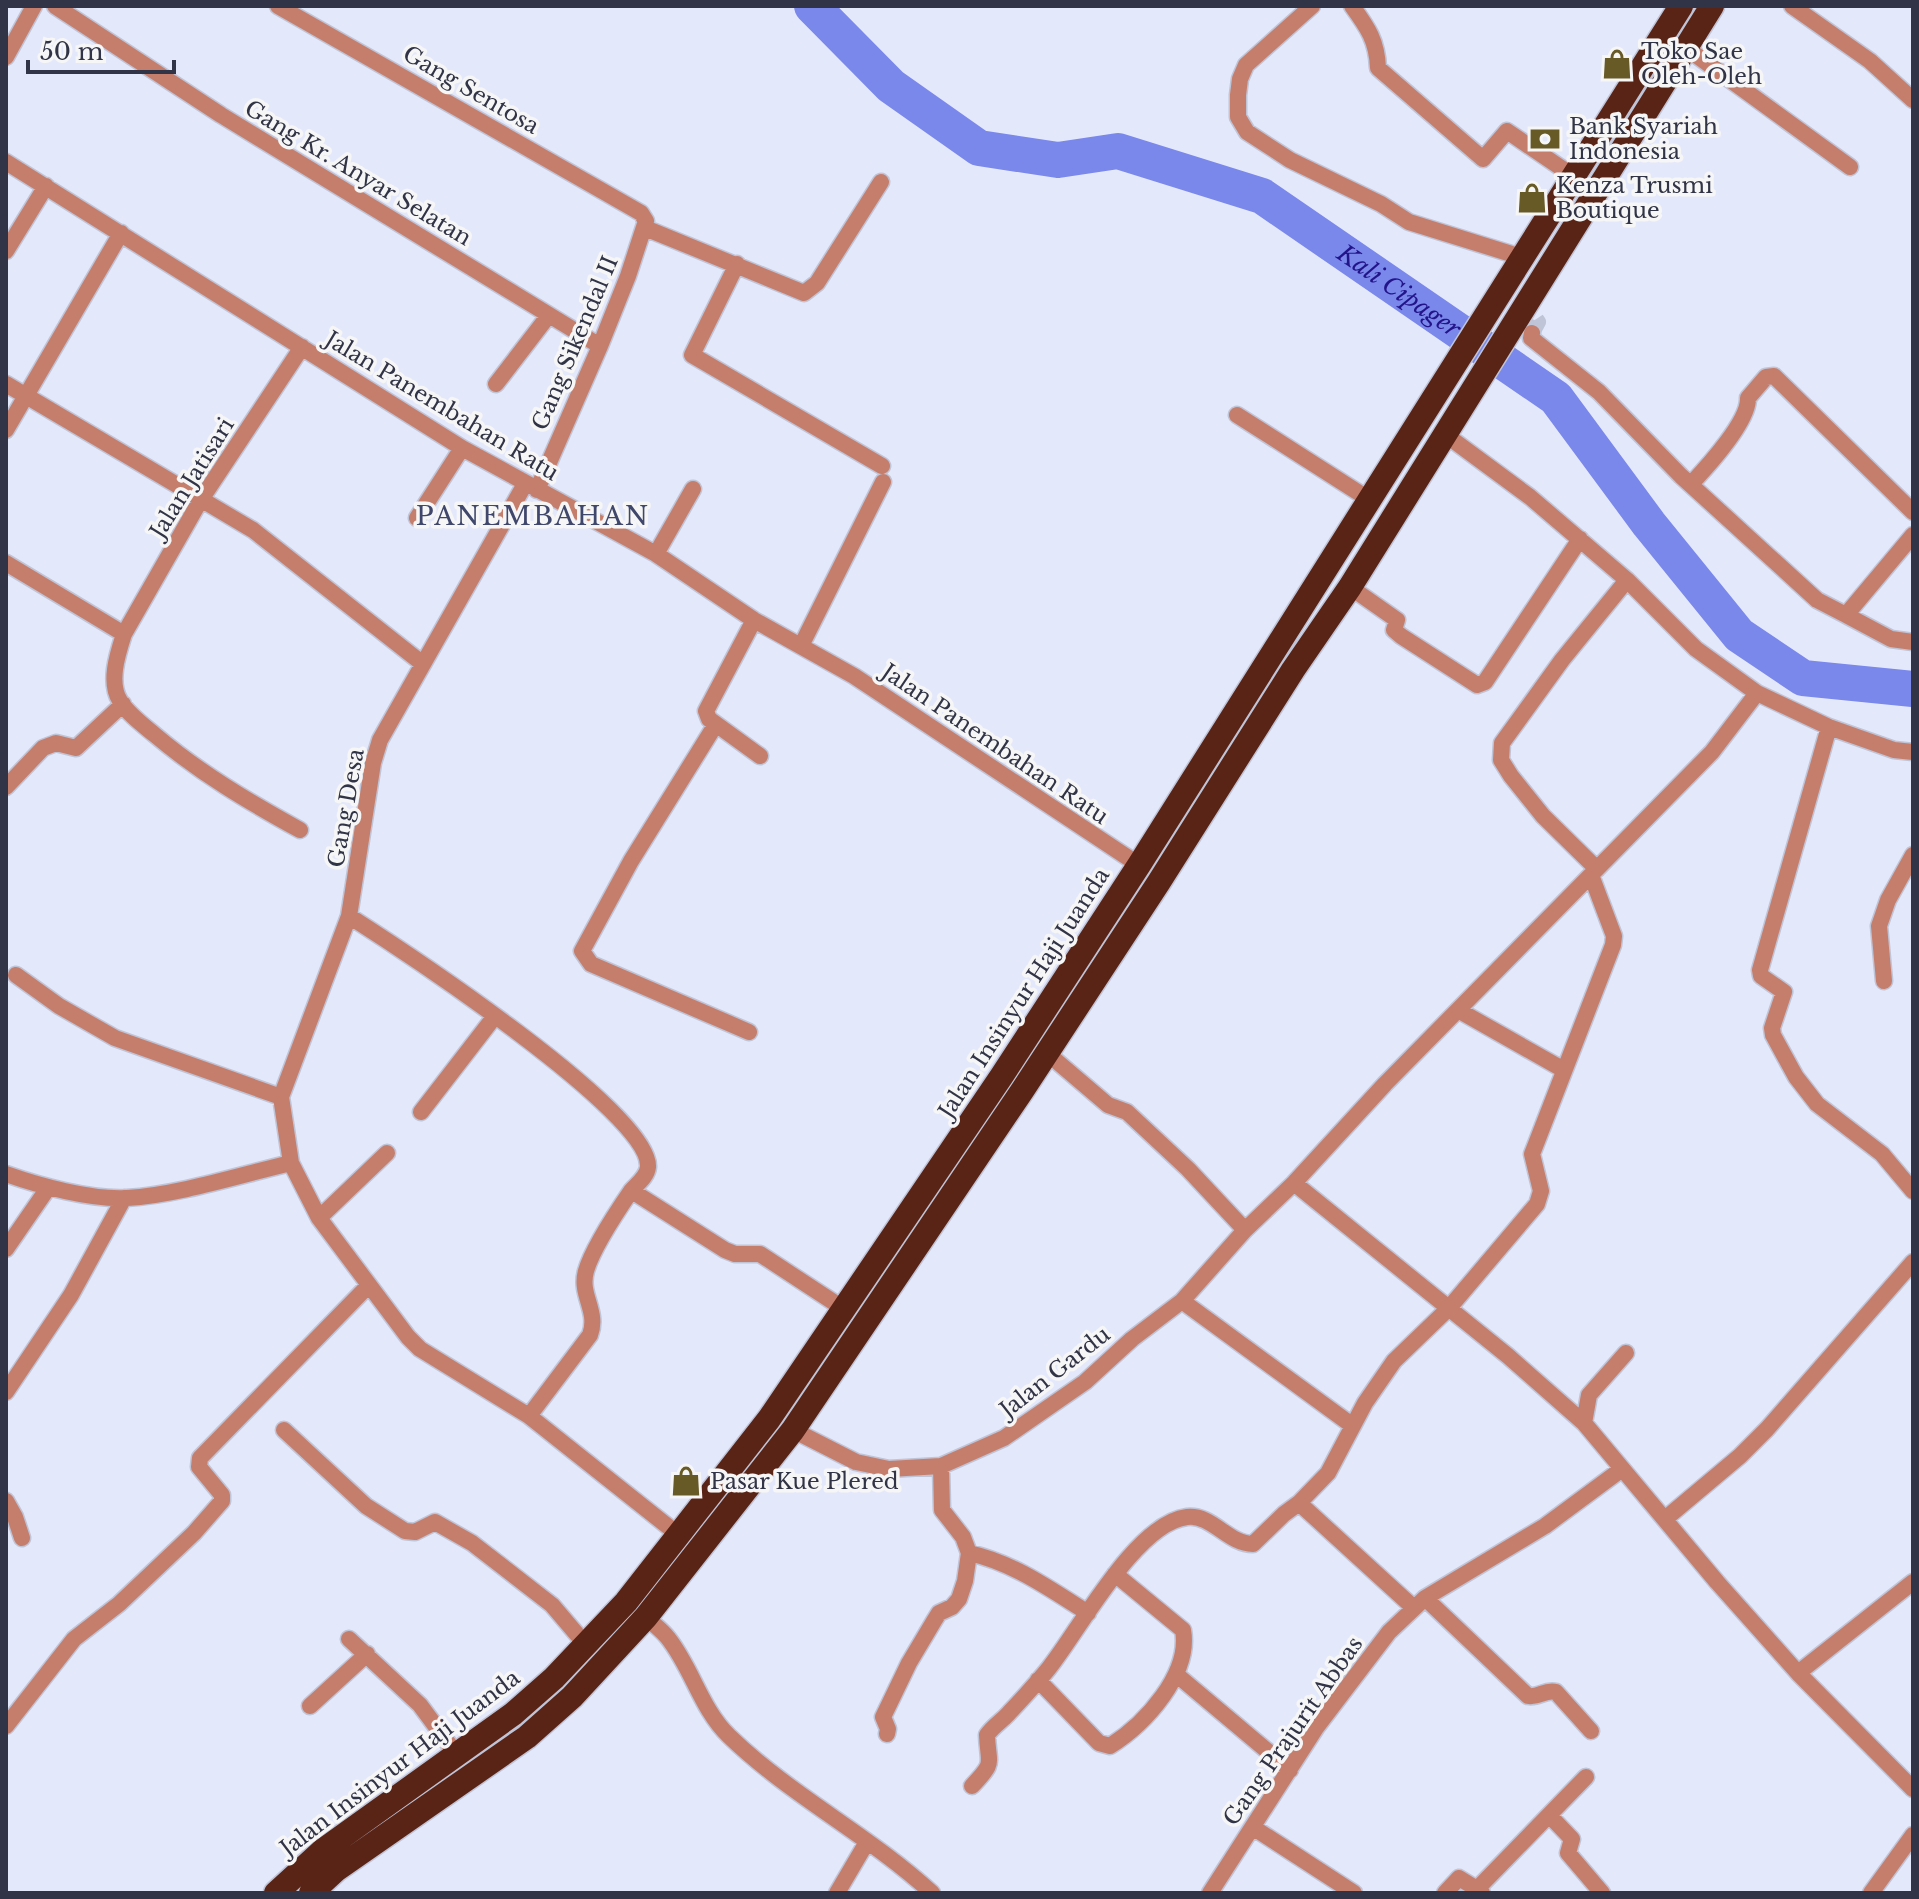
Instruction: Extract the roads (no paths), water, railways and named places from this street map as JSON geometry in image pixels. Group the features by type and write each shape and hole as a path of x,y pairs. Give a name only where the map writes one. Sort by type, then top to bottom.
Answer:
{"highway":[{"name":"Jalan Insinyur Haji Juanda","path":"311,1893 329,1860 457,1755 513,1714 586,1645 680,1536 769,1419 1001,1077 1139,865 1681,6"},
{"name":"Jalan Insinyur Haji Juanda","path":"282,1886 527,1737 572,1697 646,1617 793,1430 1159,882 1470,396 1527,321 1685,47 1712,6"},
{"path":"1272,657 1293,670"},
{"path":"1001,1077 1022,1091"}],"street":[{"path":"6,57 34,6"},
{"name":"Gang Kr. Anyar Selatan","path":"55,6 221,115 600,346"},
{"name":"Gang Sentosa","path":"278,6 643,220 804,293 817,283 881,182"},
{"path":"1312,6 1246,65 1240,79 1238,117 1247,132 1290,160 1381,204 1409,222 1521,257"},
{"path":"1352,6 1379,53 1378,68 1483,159 1507,131 1573,176"},
{"path":"1792,6 1870,61 1913,100"},
{"path":"1685,47 1850,167"},
{"name":"Jalan Panembahan Ratu","path":"6,162 462,448 656,554 754,620 854,676 1139,865"},
{"path":"6,251 46,186"},
{"name":"Gang Sikendal II","path":"531,487 600,346 643,220"},
{"path":"6,430 121,233"},
{"path":"737,264 692,355 883,474 801,646"},
{"path":"496,384 549,315"},
{"path":"1527,321 1531,338 1599,392 1691,484 1817,600 1891,639 1913,642"},
{"name":"Jalan Jatisari","path":"123,704 115,684 117,656 124,634 200,501 302,347"},
{"path":"1691,484 1727,444 1731,432 1749,408 1748,398 1766,377 1774,376 1913,512"},
{"path":"6,384 253,530 423,664"},
{"path":"1237,415 1370,500"},
{"path":"1446,435 1530,497 1627,580 1696,649 1757,693 1829,727 1894,750 1913,752"},
{"path":"417,518 462,448"},
{"name":"Gang Desa","path":"531,487 380,740 373,763 349,916 281,1097 291,1163 319,1218 420,1349 529,1416 680,1536"},
{"path":"656,554 693,489"},
{"path":"1846,615 1913,535"},
{"path":"1350,587 1397,620 1394,630 1401,636 1477,685 1485,682 1580,539"},
{"path":"6,563 124,634"},
{"path":"972,1786 988,1769 990,1749 987,1735 1038,1680 1140,1544 1183,1518 1200,1518 1243,1544 1253,1544 1328,1473 1394,1361 1449,1308 1498,1253 1540,1197 1532,1154 1614,936 1594,872 1511,776 1501,760 1502,743 1562,660 1627,580"},
{"path":"754,620 706,711 716,724 760,756"},
{"name":"Jalan Gardu","path":"793,1430 856,1462 889,1469 941,1466 1004,1438 1085,1382 1132,1339 1182,1301 1245,1230 1294,1183 1385,1084 1712,752 1757,693"},
{"path":"6,787 43,748 56,743 76,748 123,704 191,765 300,830"},
{"path":"716,724 631,861 582,951 591,964 749,1032"},
{"path":"1829,727 1760,970 1761,976 1784,992 1772,1028 1796,1077 1817,1104 1882,1154 1913,1191"},
{"path":"1884,981 1879,926 1893,890 1913,855"},
{"path":"349,916 431,969 587,1086 626,1127 646,1155 649,1164 647,1173 632,1191 587,1266 584,1291 594,1324 590,1335 529,1416"},
{"path":"16,975 59,1006 115,1038 281,1097"},
{"path":"1458,1010 1564,1070"},
{"path":"421,1112 495,1016"},
{"path":"1047,1053 1108,1105 1127,1112 1245,1230"},
{"path":"319,1218 387,1153"},
{"path":"6,1174 48,1188 124,1198 159,1194 291,1163"},
{"path":"1294,1183 1449,1308 1584,1423 1798,1673 1913,1789"},
{"path":"6,1249 48,1188"},
{"path":"632,1191 725,1250 735,1254 760,1254 844,1309"},
{"path":"6,1392 71,1295 124,1198"},
{"path":"1665,1519 1767,1429 1913,1262"},
{"path":"6,1726 74,1639 194,1533 222,1501 222,1495 199,1467 200,1458 369,1285"},
{"path":"1182,1301 1353,1426"},
{"path":"1584,1423 1589,1395 1626,1353"},
{"path":"284,1430 366,1506 405,1531 415,1532 435,1522 472,1543 552,1605 586,1645"},
{"path":"887,1734 883,1717 897,1687 939,1613 952,1607 959,1599 965,1581 969,1553 963,1537 940,1503 941,1466"},
{"name":"Gang Prajurit Abbas","path":"1210,1893 1316,1728 1389,1632 1419,1603 1545,1526 1622,1469"},
{"path":"6,1501 22,1538"},
{"path":"1299,1503 1528,1696 1534,1697 1549,1690 1556,1692 1591,1731"},
{"path":"969,1553 1009,1565 1088,1613"},
{"path":"1038,1680 1099,1743 1110,1746 1138,1724 1177,1675 1185,1643 1183,1630 1115,1574"},
{"path":"1798,1673 1913,1582"},
{"path":"646,1617 668,1637 714,1719 728,1735 786,1784 911,1874 932,1893"},
{"path":"349,1639 420,1705 457,1755"},
{"path":"310,1706 367,1654"},
{"path":"1177,1675 1290,1770"},
{"path":"1445,1893 1459,1878 1479,1891 1586,1777"},
{"path":"1549,1815 1572,1839 1568,1853 1602,1893"},
{"path":"1254,1828 1354,1893"},
{"path":"1871,1893 1913,1835"},
{"path":"837,1893 867,1842"},
{"path":"1899,1855 1913,1867"}],"waterway":[{"name":"Kali Cipager","path":"812,6 891,86 979,148 1058,160 1118,151 1262,196 1556,398 1649,524 1739,635 1803,678 1913,689"}],"tunnel":[{"path":"1532,333 1538,322 1536,319"}],"place":[{"name":"Toko Sae Oleh-Oleh","path":"1617,64"},
{"name":"Bank Syariah Indonesia","path":"1545,139"},
{"name":"Kenza Trusmi Boutique","path":"1532,198"},
{"name":"Pasar Kue Plered","path":"686,1481"}],"district":[{"name":"PANEMBAHAN","path":"533,516"}]}
